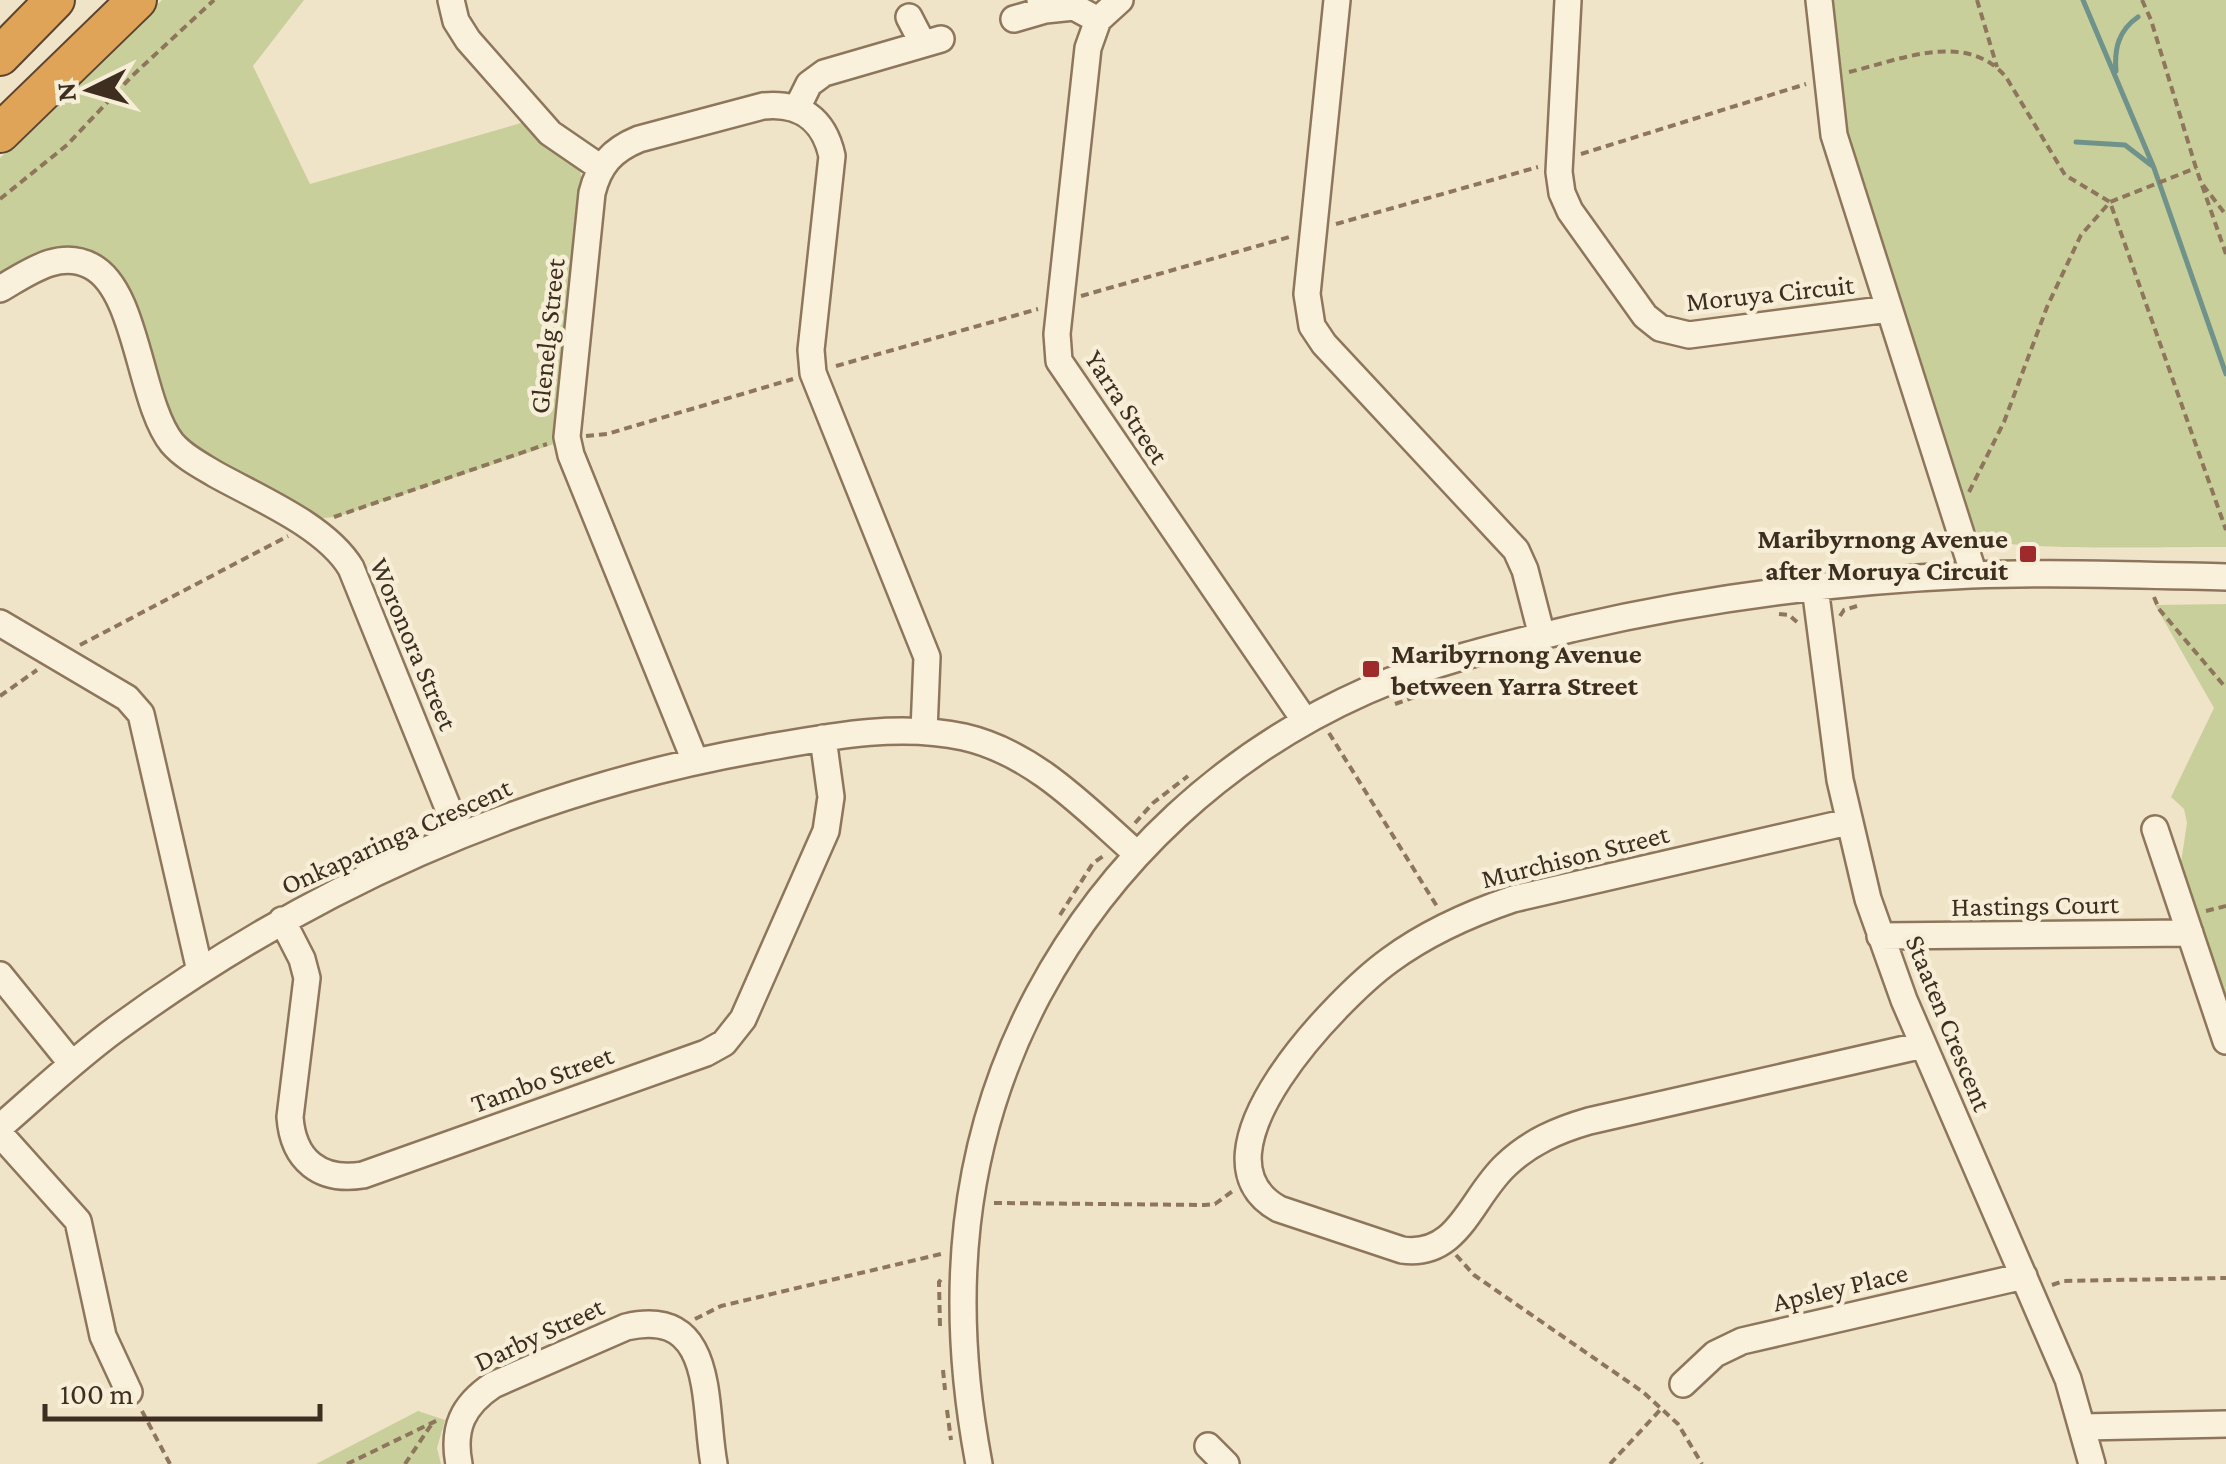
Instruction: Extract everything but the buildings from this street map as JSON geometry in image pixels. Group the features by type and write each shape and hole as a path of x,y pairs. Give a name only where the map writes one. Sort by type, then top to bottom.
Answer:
{"highway":[{"path":"0,56 55,0"},
{"path":"0,134 137,0"}],"street":[{"path":"451,0 456,21 468,40 550,133 601,168 621,146 639,139 763,106 781,104 798,108 824,130 832,156 811,350 813,372 927,657 924,731"},
{"path":"1014,19 1042,5 1074,8 1098,20 1120,0"},
{"path":"1337,0 1307,305 1317,336 1516,550 1542,636"},
{"name":"Moruya Circuit","path":"1568,0 1560,182 1565,202 1638,308 1660,328 1698,335 1889,309"},
{"name":"Moruya Circuit","path":"1819,0 1834,135 1974,575"},
{"path":"798,108 810,84 824,73 932,42 909,18"},
{"name":"Yarra Street","path":"1098,20 1088,48 1060,302 1056,343 1063,369 1314,717"},
{"name":"Glenelg Street","path":"601,168 592,193 567,437 694,761"},
{"name":"Woronora Street","path":"0,289 56,260 74,260 104,275 118,296 172,442 191,460 333,543 351,568 460,834"},
{"path":"979,1464 965,1382 961,1306 966,1230 978,1154 1007,1064 1048,978 1089,914 1116,849 1314,717 1402,677 1542,636 1650,612 1815,587 1974,575 2226,577"},
{"name":"Staaten Crescent","path":"1815,587 1832,738 1848,822 1880,936 2068,1379 2092,1464"},
{"path":"0,623 127,698 146,724 200,970"},
{"name":"Onkaparinga Crescent","path":"0,1130 72,1064 200,970 282,920 369,874 460,834 552,800 694,761 880,731 924,731 974,740 1022,760 1056,782 1116,849"},
{"name":"Tambo Street","path":"282,920 302,958 306,978 291,1135 298,1152 318,1171 345,1178 363,1175 706,1053 724,1043 743,1019 826,832 831,798 823,738"},
{"name":"Murchison Street","path":"1848,822 1527,895 1448,925 1411,946 1365,979 1325,1019 1290,1063 1262,1112 1248,1147 1249,1175 1270,1204 1402,1250 1430,1249 1454,1236 1484,1189 1508,1162 1554,1132 1589,1120 1923,1045"},
{"path":"2155,830 2226,1041"},
{"name":"Hastings Court","path":"1880,936 2190,934"},
{"path":"0,976 72,1064"},
{"path":"0,1130 78,1222 103,1336 129,1392"},
{"name":"Apsley Place","path":"1682,1384 1715,1354 1742,1341 2027,1285"},
{"name":"Darby Street","path":"446,1422 493,1385 626,1327 654,1323 680,1333"},
{"path":"680,1333 694,1347 701,1364 714,1464"},
{"path":"446,1422 459,1464"},
{"path":"2083,1427 2226,1424"}],"path":[{"path":"0,199 67,145 132,76 214,0"},
{"path":"1977,0 1997,67 2065,174 2110,202 2226,530"},
{"path":"2142,0 2226,254"},
{"path":"0,696 57,657 306,526 567,437 607,434 1560,161 1826,78 1940,50 1975,54 1997,67"},
{"path":"1968,494 2004,422 2047,307 2081,235 2110,202 2196,168"},
{"path":"2200,182 2226,215"},
{"path":"2166,595 2154,597 2160,609 2226,688"},
{"path":"1774,614 1789,616 1804,627 1819,626 1834,624 1844,610 1870,604"},
{"path":"1387,707 1443,687"},
{"path":"1314,717 1448,925"},
{"path":"1054,925 1093,863 1116,849 1153,804 1191,773"},
{"path":"996,1188 994,1203 1204,1206 1216,1204 1241,1186"},
{"path":"943,1240 941,1254 946,1261"},
{"path":"1452,1250 1474,1275 1643,1392 1678,1424 1702,1464"},
{"path":"680,1333 696,1318 721,1306 941,1254"},
{"path":"942,1336 939,1282 946,1272"},
{"path":"2027,1285 2226,1278"},
{"path":"944,1362 945,1392"},
{"path":"129,1392 170,1464"},
{"path":"1610,1464 1661,1410"},
{"path":"947,1411 953,1448"},
{"path":"346,1464 446,1422"},
{"path":"405,1464 446,1422"}],"green space":[{"path":"162,0 304,0 253,66 310,184 528,121 579,167 582,179 554,444 336,517 311,519 175,437 120,285 79,253 0,278 0,158"},
{"path":"1827,0 2226,0 2226,547 2024,545 1983,538 1976,530 1961,498 1843,137"},
{"path":"2226,604 2226,998 2180,869 2187,823 2184,809 2171,797 2214,708 2155,605"},
{"path":"418,1411 445,1420 437,1448 441,1464 316,1464"}],"waterway":[{"path":"2083,0 2154,168 2226,374"},
{"path":"2116,71 2119,40 2138,17"},
{"path":"2076,142 2125,145 2151,165"}],"place":[{"name":"Maribyrnong Avenue after Moruya Circuit","path":"2028,554"},
{"name":"Maribyrnong Avenue between Yarra Street","path":"1371,669"}]}
